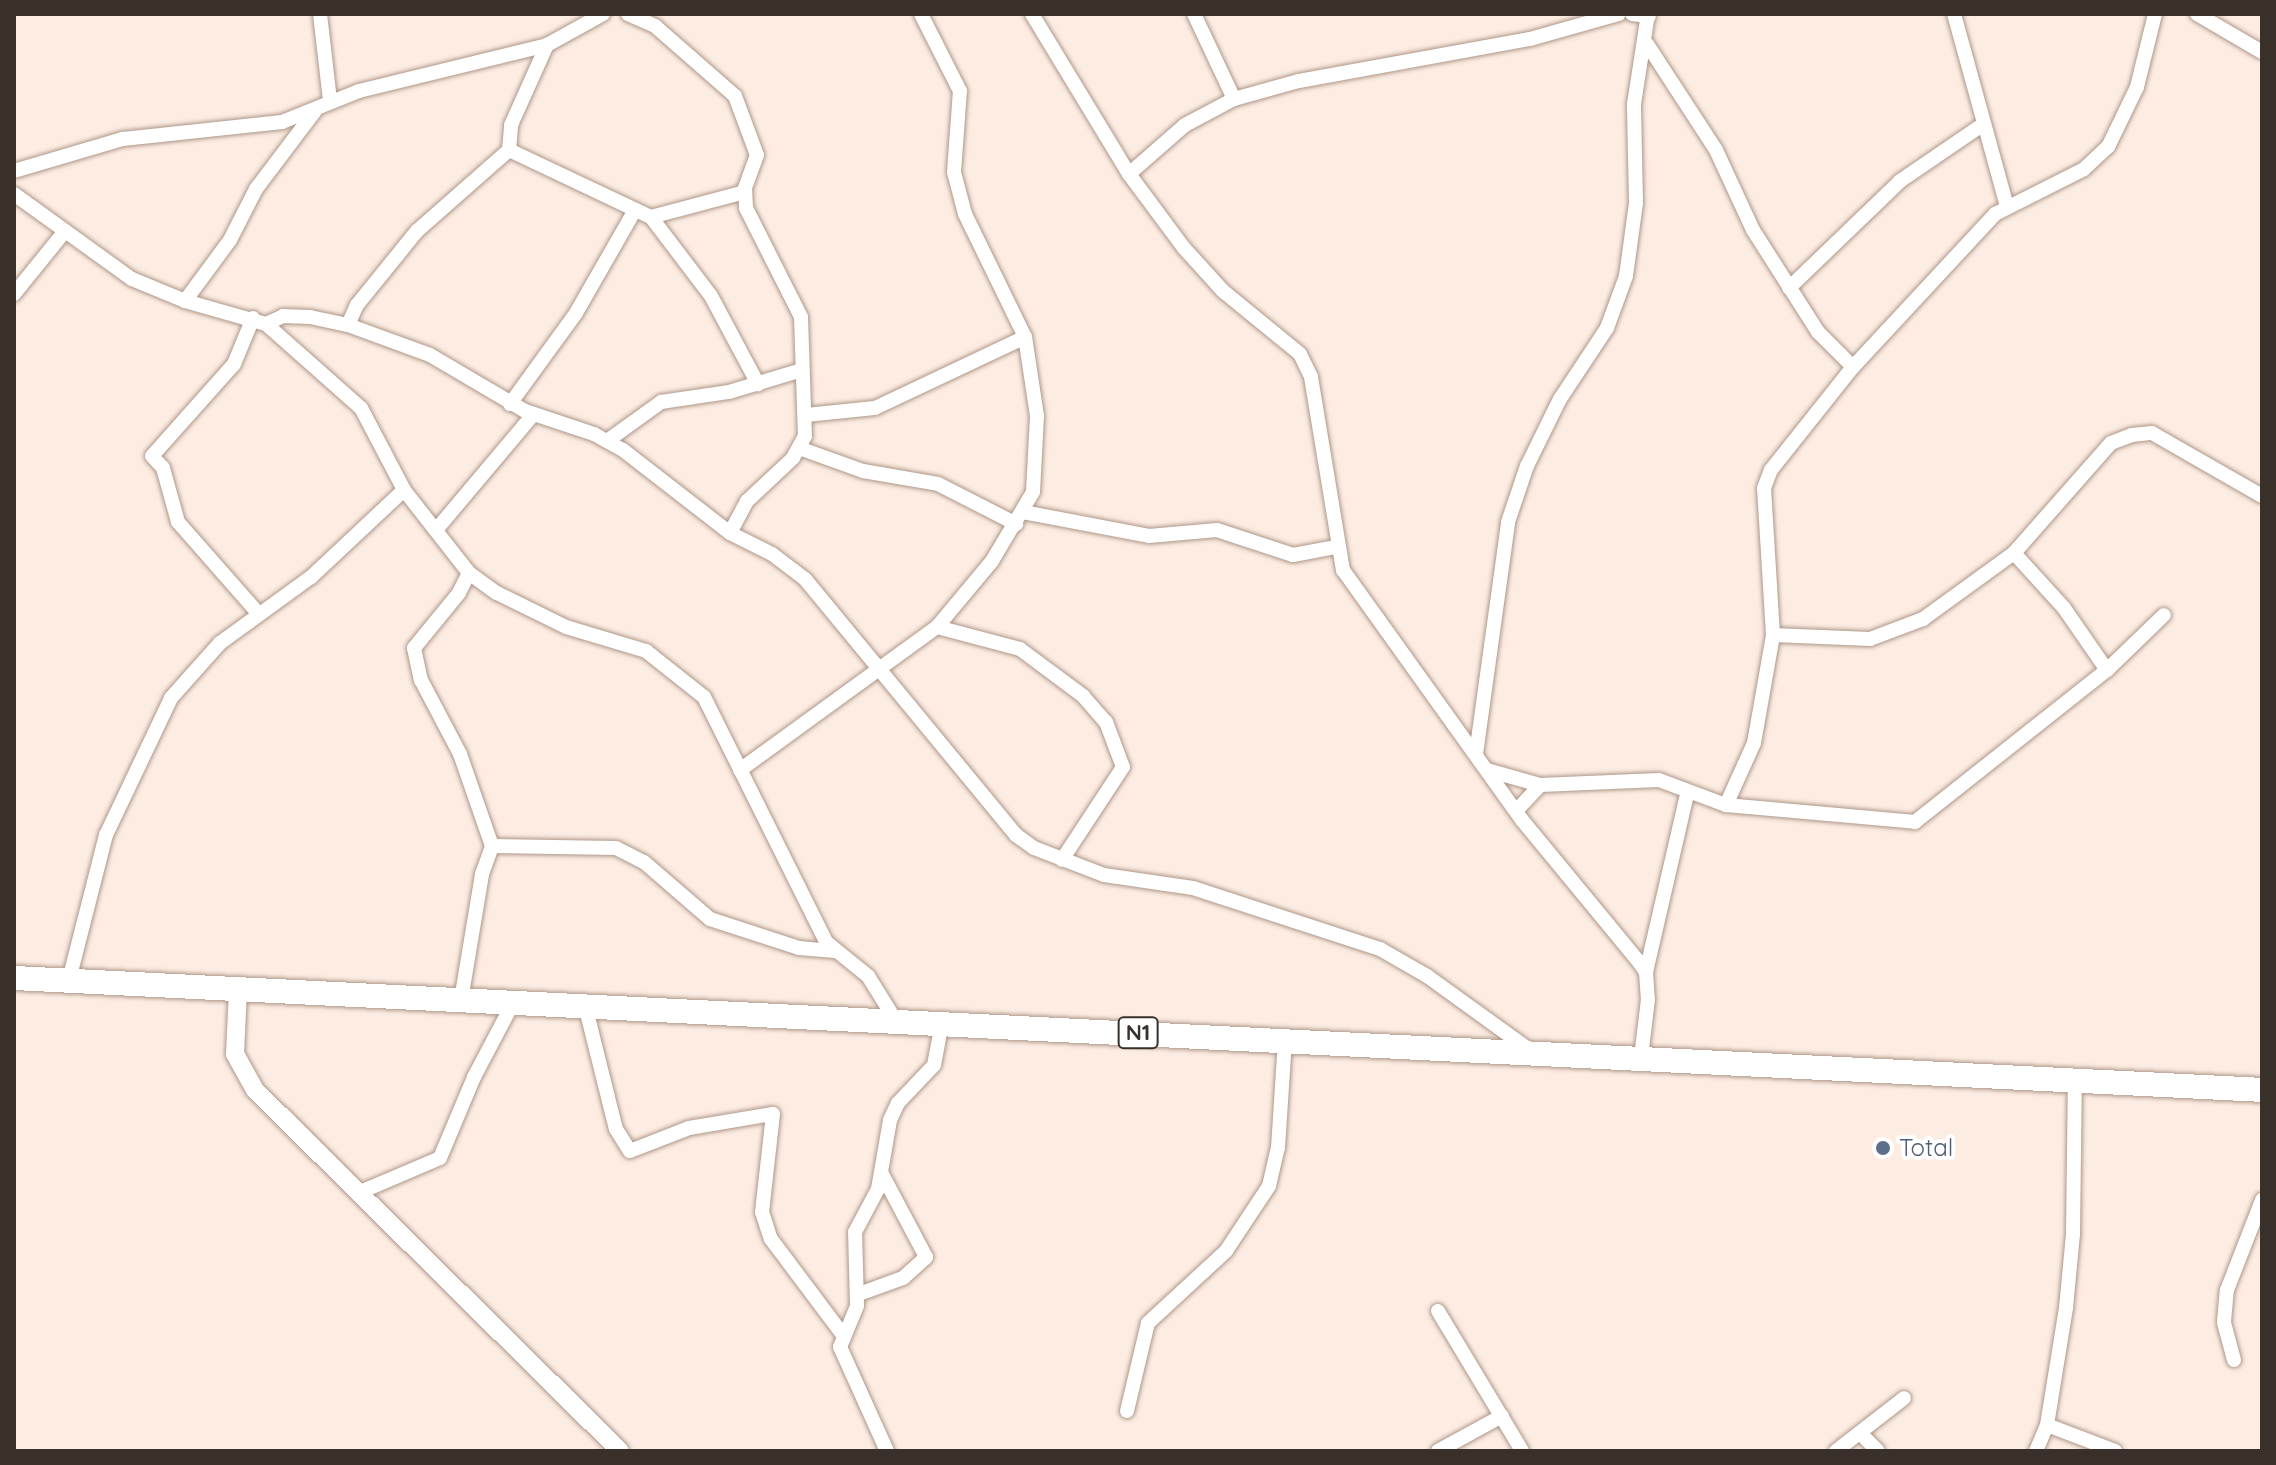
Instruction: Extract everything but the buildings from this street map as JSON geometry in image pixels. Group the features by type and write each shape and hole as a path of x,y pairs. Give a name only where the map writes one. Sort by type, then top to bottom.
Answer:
{"highway":[{"name":"N1","path":"14,978 514,1000 2262,1090"}],"street":[{"path":"320,14 330,101"},
{"path":"14,171 123,139 245,130 315,111 330,101 547,45 603,14"},
{"path":"628,14 655,26 735,96 757,155 745,192 746,208 801,317 806,415 799,448 747,501 730,533"},
{"path":"740,770 937,627 992,561 1033,492 1038,455 1025,337 965,214 954,172 960,91 921,14"},
{"path":"1032,14 1129,174 1223,291 1300,354 1311,377 1336,547 1357,596 1516,811 1646,972"},
{"path":"1194,14 1234,99"},
{"path":"1129,174 1185,125 1234,99 1299,81 1530,39 1619,14"},
{"path":"1476,754 1508,522 1527,466 1560,399 1607,328 1626,276 1636,203 1634,104 1650,15 1632,14"},
{"path":"1954,14 2007,207"},
{"path":"1726,805 1754,743 1773,635 1764,488 1783,452 1853,367 2007,207 2084,169 2108,147 2137,87 2155,14"},
{"path":"2197,14 2262,52"},
{"path":"1647,44 1716,150 1753,230 1789,288 1818,332 1853,367"},
{"path":"348,325 357,305 417,231 509,150 516,111 547,45"},
{"path":"185,301 230,240 256,189 315,111"},
{"path":"1789,288 1900,181 1982,125"},
{"path":"509,150 651,217 711,296 758,384"},
{"path":"651,217 745,192"},
{"path":"14,194 132,279 185,301 260,321 361,408 404,490 469,573 497,593 566,627 646,651 669,666 704,697 835,951 868,976 896,1021"},
{"path":"510,404 545,361 635,210"},
{"path":"14,294 65,231"},
{"path":"257,612 178,522 163,468 152,456 234,364 260,321 283,316 348,325 430,355 533,415 607,441 730,533 772,554 805,579 1016,835 1062,860 1104,875 1193,888 1380,949 1427,976 1534,1053"},
{"path":"806,415 875,408 1025,337"},
{"path":"607,441 661,402 758,384 802,370"},
{"path":"436,530 533,415"},
{"path":"1773,635 1870,639 1923,619 2014,553 2111,443 2132,435 2152,433 2262,496"},
{"path":"799,448 863,471 938,484 1020,518 1149,536 1217,530 1293,555 1336,547"},
{"path":"69,980 106,835 144,747 189,673 257,612 311,577 404,490"},
{"path":"2014,553 2064,608 2107,670"},
{"path":"461,1000 482,874 492,846 455,743 421,680 414,648 459,593 469,573"},
{"path":"1487,770 1540,785 1659,780 1687,794 1726,805 1915,822 2107,670 2164,615"},
{"path":"937,627 1020,649 1083,696 1106,722 1123,767 1062,860"},
{"path":"1516,811 1540,785"},
{"path":"1641,1058 1646,972 1687,794"},
{"path":"492,846 616,848 644,862 710,919 799,948 835,951"},
{"path":"238,990 235,1054 255,1090 620,1451"},
{"path":"358,1193 440,1158 514,1000"},
{"path":"585,1005 616,1129 630,1151 689,1128 773,1114 762,1212 771,1239 843,1335"},
{"path":"887,1451 842,1360 843,1335 859,1294 855,1232 871,1206 881,1172 890,1120 898,1103 934,1065 942,1023"},
{"path":"1127,1411 1148,1323 1226,1251 1269,1186 1278,1148 1285,1041"},
{"path":"2036,1451 2047,1425 2073,1234 2075,1080"},
{"path":"859,1294 903,1278 926,1257 881,1172"},
{"path":"2234,1360 2224,1322 2227,1290 2262,1200"},
{"path":"1438,1311 1522,1451"},
{"path":"1836,1451 1904,1398"},
{"path":"1438,1451 1502,1416"},
{"path":"2047,1425 2115,1451"},
{"path":"1860,1433 1878,1451"}],"place":[{"name":"Total","path":"1883,1148"}]}
